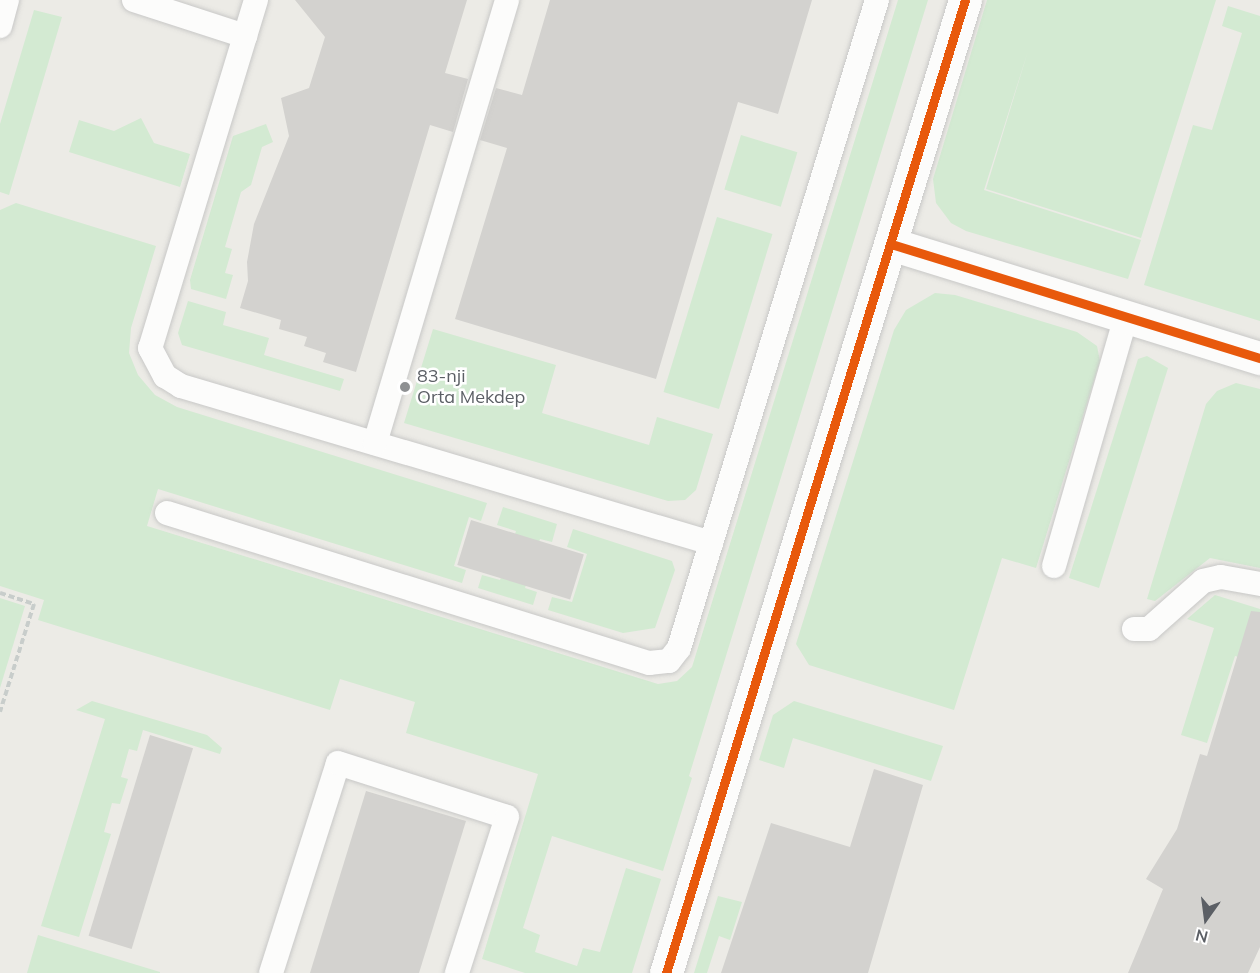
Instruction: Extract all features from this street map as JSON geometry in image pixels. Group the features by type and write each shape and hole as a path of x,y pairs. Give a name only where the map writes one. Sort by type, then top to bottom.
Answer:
{"street":[{"path":"666,973 965,0"},
{"path":"891,243 1260,358"}],"lane":[{"path":"0,26 7,0"},
{"path":"134,0 245,36"},
{"path":"256,0 150,348 154,361 165,376 181,386 711,543"},
{"path":"375,443 507,0"},
{"path":"167,513 649,663 669,661 679,648 876,0"},
{"path":"1054,566 1126,317"},
{"path":"1134,629 1149,629 1203,581 1221,577 1260,584"},
{"path":"271,973 338,764 507,817 457,973"}],"path":[{"path":"0,593 34,604 0,712"}],"green space":[{"path":"898,0 928,0 689,776 692,778 663,871 552,836 523,928 540,935 535,952 577,966 583,948 600,952 626,868 661,879 632,973 525,973 482,959 538,774 406,733 415,702 340,679 330,710 38,620 44,600 0,586 0,210 16,203 156,246 131,328 129,353 138,375 155,395 177,407 487,503 481,521 469,517 454,566 466,570 462,583 158,489 147,526 658,684 677,681 692,667"},
{"path":"987,0 1216,0 1141,238 986,189 1028,51 984,190 1141,240 1128,279 966,231 951,223 936,203 933,179"},
{"path":"1228,6 1260,16 1260,321 1144,285 1193,125 1212,130 1242,33 1222,26"},
{"path":"34,10 62,17 9,195 0,192 0,124"},
{"path":"141,118 154,143 190,154 180,187 69,152 79,120 114,131"},
{"path":"266,124 273,142 262,147 251,185 241,192 225,247 232,249 225,273 233,275 226,299 191,289 190,280 233,136"},
{"path":"741,135 797,152 781,207 724,190"},
{"path":"717,217 772,234 719,409 663,392"},
{"path":"935,293 955,295 1077,332 1097,346 1100,361 1036,568 1002,558 954,710 809,665 796,644 894,330 906,310"},
{"path":"188,301 226,312 223,325 269,338 264,355 344,379 340,391 182,345 178,333"},
{"path":"433,329 556,365 542,413 649,445 657,417 713,434 696,490 685,500 668,501 404,423"},
{"path":"1147,356 1168,368 1099,588 1069,578 1138,359"},
{"path":"1236,383 1260,389 1260,568 1210,558 1155,601 1147,599 1206,404 1217,391"},
{"path":"503,507 557,524 552,542 540,539 525,588 537,592 533,605 478,588 482,575 500,580 516,531 497,525"},
{"path":"573,529 672,561 675,570 655,628 623,633 548,610 552,597 572,602 587,554 567,547"},
{"path":"1215,595 1260,609 1260,646 1255,661 1235,656 1207,743 1181,735 1214,628 1187,619"},
{"path":"0,598 25,606 0,688"},
{"path":"92,701 207,735 222,748 220,754 143,730 137,751 129,749 121,777 128,779 120,804 112,803 104,832 111,834 79,937 41,926 105,719 76,710"},
{"path":"794,701 943,746 931,781 793,738 784,768 759,760 773,715"},
{"path":"718,896 742,902 730,940 719,936 707,973 694,973"},
{"path":"38,935 160,972 160,973 27,973"}],"building":[{"path":"295,0 467,0 445,73 468,79 453,132 430,125 356,372 323,362 326,353 304,346 307,337 279,329 281,320 240,308 248,281 247,262 254,224 289,136 281,98 309,88 325,37"},
{"path":"550,0 812,0 778,114 738,102 656,379 455,319 507,148 480,140 496,88 522,95"},
{"path":"471,520 584,554 570,599 457,565"},
{"path":"1251,611 1260,612 1260,947 1248,973 1128,973 1163,889 1146,879 1177,829 1200,754 1207,756"},
{"path":"150,735 193,748 132,949 89,936"},
{"path":"874,769 923,785 868,973 721,973 771,823 850,847"},
{"path":"366,791 466,821 419,973 310,973"}],"cycle path":[{"path":"666,973 965,0"},
{"path":"891,244 1260,358"}],"place":[{"name":"83-nji Orta Mekdep","path":"405,387"}]}
